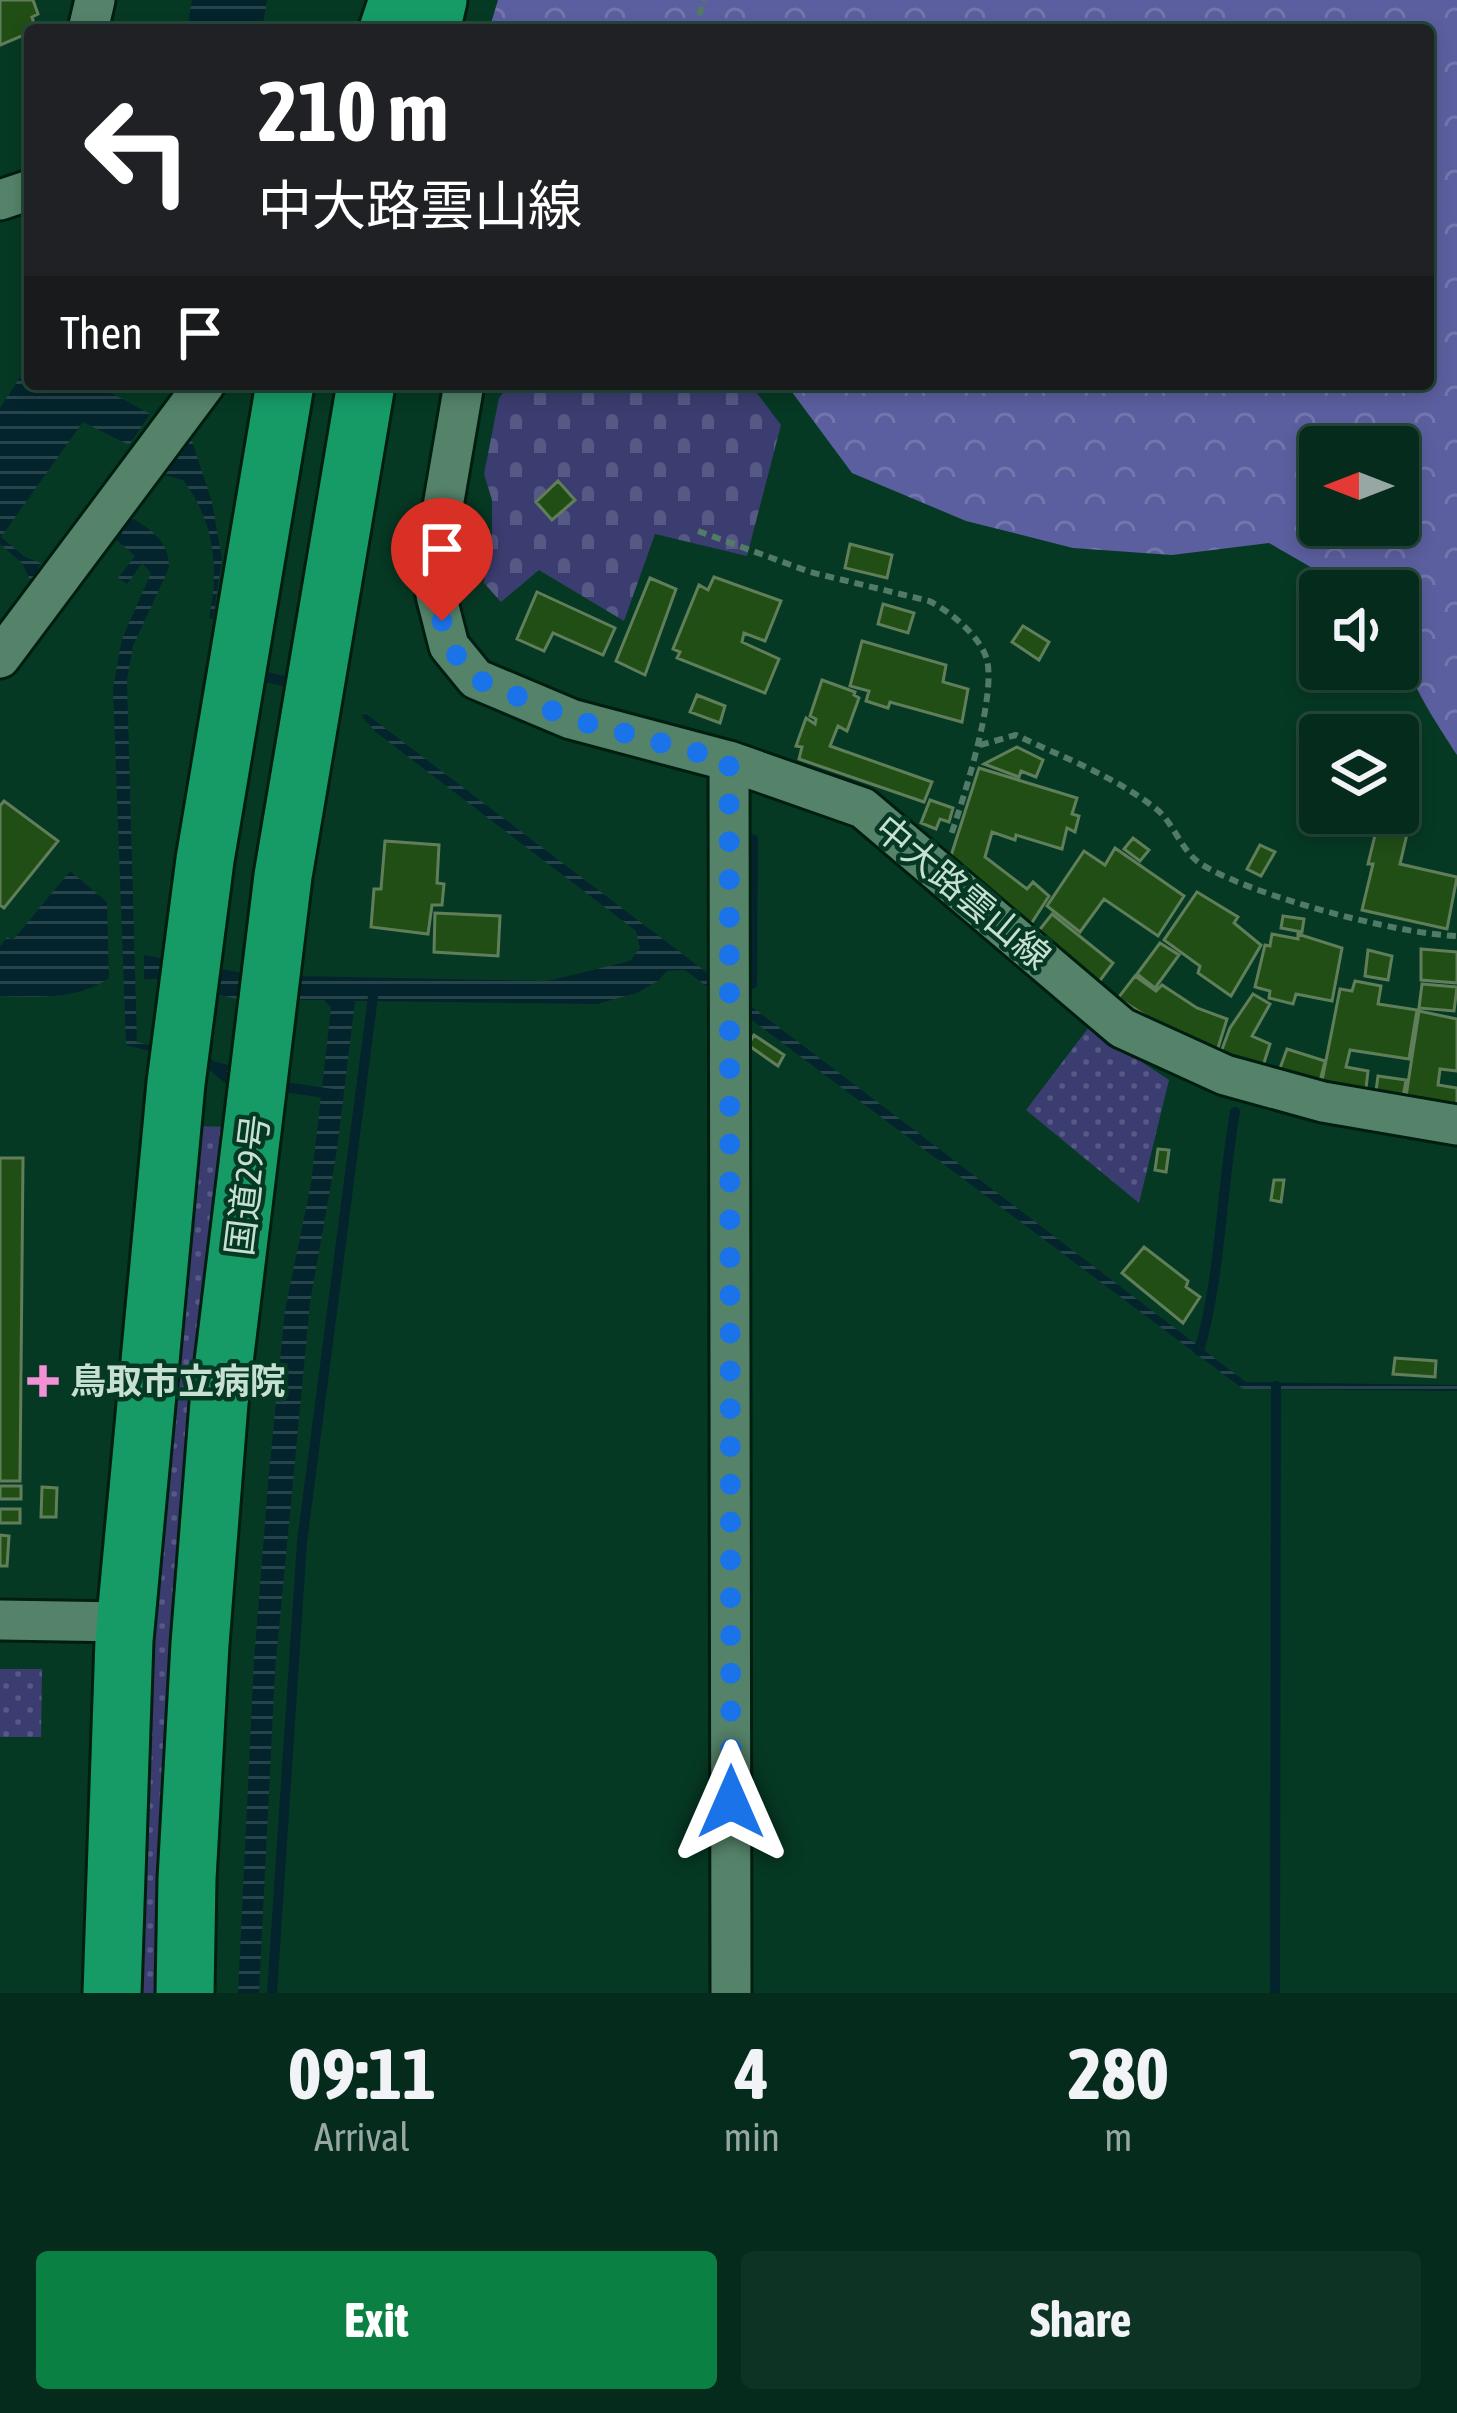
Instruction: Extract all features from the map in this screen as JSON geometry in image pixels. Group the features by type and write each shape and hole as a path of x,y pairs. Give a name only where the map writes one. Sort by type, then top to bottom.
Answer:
{"highway":[{"path":"112,1993 125,1622 176,1083 206,860 284,390"},
{"name":"国道29号","path":"185,1993 188,1856 215,1447 283,876 365,390"}],"street":[{"path":"0,658 201,390"},
{"name":"中大路雲山線","path":"463,390 440,524 436,596 449,646 476,679 572,719 729,761 863,808 1122,1028 1225,1075 1323,1102 1457,1125"},
{"path":"729,761 731,1993"},
{"path":"0,1621 125,1622"}],"path":[{"path":"698,531 810,572 944,608 979,643 989,666 978,746 938,871"},
{"path":"978,746 1016,735 1110,780 1159,811 1180,844 1200,863 1262,892 1424,935 1457,936"}],"green space":[{"path":"498,0 1457,0 1457,755 1418,690 1419,570 1316,570 1269,543 1172,555 1073,548 966,521 852,473 790,390 1434,390 1434,24 491,24"},
{"path":"505,390 755,390 781,425 747,556 655,534 624,621 539,570 501,602 484,583 492,500 484,474 499,398"},
{"path":"1089,1027 1169,1080 1139,1203 1026,1110"},
{"path":"194,1126 230,1127 160,1993 133,1993 145,1654"},
{"path":"0,1669 42,1669 41,1737 0,1737"}],"shaded area":[{"path":"192,0 267,0 263,24 188,24"},
{"path":"24,371 24,390 106,390 150,414 129,445 83,422 1,537 25,557 41,563 31,582 22,563 0,544 0,408"},
{"path":"189,432 212,502 222,559 213,619 209,618 214,564 202,512 183,480 160,474"},
{"path":"124,512 161,541 169,568 133,646 127,680 137,1042 252,1071 251,1078 126,1045 113,688 122,639 151,573 142,563 127,584 118,578 135,556 118,541 106,538"},
{"path":"365,713 1246,1382 1457,1385 1457,1391 1243,1389 685,970 667,971 637,993 597,1004 355,1001 337,1150 310,1303 275,1671 259,1993 238,1993 254,1660 269,1473 285,1310 311,1184 331,1008 324,1000 240,1000 144,979 144,955 254,975 547,981 630,961 640,948 636,931 377,733 362,717"},
{"path":"70,871 107,902 109,978 71,994 0,996 0,946 7,937 13,940"}],"building":[{"path":"0,0 33,0 38,14 32,17 34,24 24,24 24,35 0,45"},
{"path":"558,481 575,500 552,520 536,502"},
{"path":"850,544 892,555 887,578 845,568"},
{"path":"714,577 781,601 765,641 744,633 742,642 779,659 765,693 677,658 680,652 673,649 699,585 708,590"},
{"path":"650,578 676,589 645,675 616,661"},
{"path":"537,592 615,628 603,655 553,633 544,651 517,639"},
{"path":"883,604 914,613 908,633 878,624"},
{"path":"1023,626 1049,642 1039,660 1012,642"},
{"path":"862,641 946,665 943,682 968,689 962,722 890,702 888,708 866,701 869,691 850,686"},
{"path":"822,680 855,692 859,698 847,731 838,726 830,746 932,782 924,802 799,759 802,747 796,746 806,718 815,724 810,716"},
{"path":"697,695 725,706 720,723 690,712"},
{"path":"1017,747 1043,760 1036,777 1021,771 1019,777 984,764"},
{"path":"979,768 1077,798 1072,814 1079,816 1075,832 1067,828 1062,849 992,832 985,857 1027,889 1033,882 1049,896 1029,927 949,862"},
{"path":"930,800 953,808 949,822 940,819 936,829 921,823"},
{"path":"4,801 58,841 4,908 0,905 0,806"},
{"path":"1375,834 1407,834 1400,864 1457,877 1447,929 1362,910 1373,864 1368,864"},
{"path":"1133,838 1149,850 1140,861 1124,849"},
{"path":"385,841 439,845 437,883 444,884 442,905 432,905 428,934 371,927 374,889 381,889"},
{"path":"1260,845 1275,852 1261,876 1247,869"},
{"path":"1115,848 1184,896 1158,936 1104,899 1080,932 1047,906 1084,851 1105,865"},
{"path":"1197,892 1238,917 1234,923 1261,945 1231,996 1164,940"},
{"path":"435,913 500,916 498,956 434,952"},
{"path":"1052,914 1113,963 1098,983 1037,933"},
{"path":"1283,916 1304,919 1302,932 1281,928"},
{"path":"1272,934 1298,939 1298,934 1342,948 1332,1001 1296,994 1293,1004 1269,998 1270,991 1255,987"},
{"path":"1160,943 1179,955 1155,988 1137,974"},
{"path":"1421,949 1457,952 1457,983 1421,980"},
{"path":"1368,950 1392,956 1388,980 1365,976"},
{"path":"1135,976 1156,991 1162,985 1197,1008 1227,1019 1217,1051 1180,1038 1118,998"},
{"path":"1355,981 1381,986 1378,1004 1417,1010 1409,1059 1350,1050 1346,1067 1368,1071 1365,1097 1321,1086 1340,989 1352,991"},
{"path":"1422,984 1457,987 1454,1011 1419,1008"},
{"path":"1253,994 1270,1004 1252,1036 1270,1044 1263,1066 1221,1052 1230,1028"},
{"path":"1419,1011 1457,1019 1457,1071 1440,1069 1438,1085 1457,1088 1457,1111 1405,1103"},
{"path":"754,1035 784,1055 778,1066 748,1045"},
{"path":"1287,1049 1325,1061 1319,1085 1279,1071"},
{"path":"1378,1076 1406,1080 1402,1103 1375,1099"},
{"path":"1158,1149 1169,1150 1166,1172 1155,1170"},
{"path":"0,1158 23,1158 20,1481 0,1481"},
{"path":"1274,1180 1284,1180 1281,1202 1271,1200"},
{"path":"1144,1247 1188,1281 1186,1287 1200,1297 1183,1323 1122,1273"},
{"path":"1395,1358 1436,1361 1435,1377 1393,1374"},
{"path":"0,1486 21,1486 21,1499 0,1499"},
{"path":"42,1487 57,1488 56,1517 41,1517"},
{"path":"0,1509 20,1509 20,1523 0,1523"},
{"path":"0,1535 9,1536 7,1566 0,1566"}],"waterway":[{"path":"257,675 288,682"},
{"path":"752,984 753,839"},
{"path":"272,1993 302,1542 374,989"},
{"path":"206,1061 228,1079 240,1081"},
{"path":"277,1086 333,1094"},
{"path":"1199,1351 1212,1293 1235,1112"},
{"path":"1275,1993 1276,1386"}],"place":[{"name":"鳥取市立病院","path":"43,1381"}],"route":[{"path":"442,621 449,646 476,679 572,719 729,761 731,1802"}]}
